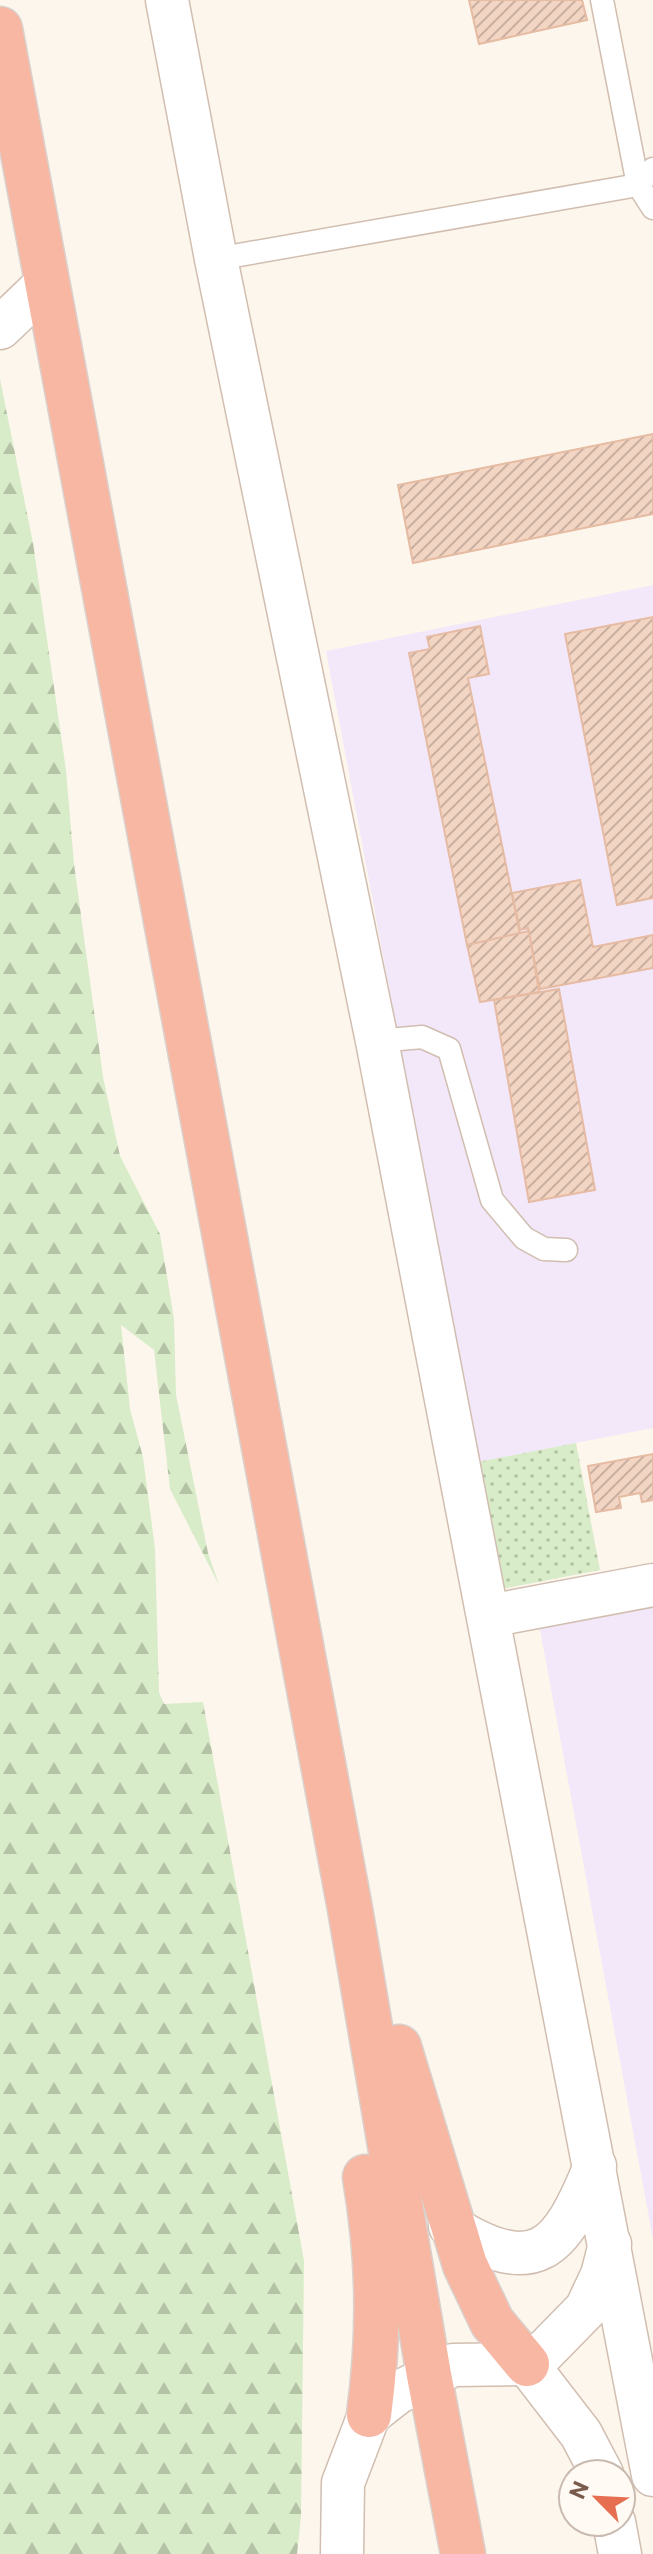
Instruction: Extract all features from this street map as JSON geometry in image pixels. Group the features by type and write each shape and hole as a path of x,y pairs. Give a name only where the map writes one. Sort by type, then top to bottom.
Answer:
{"highway":[{"path":"0,29 350,1909 429,2375 463,2554"},
{"path":"350,1909 392,2022 450,2226 492,2322 527,2364"},
{"path":"350,1909 344,2010 356,2123 374,2226 379,2311 369,2415"}],"street":[{"path":"167,0 216,259 377,1041 653,2475"},
{"path":"0,328 46,284"},
{"path":"489,1616 653,1585"},
{"path":"450,2226 482,2247 512,2256 536,2252 578,2208 595,2166"},
{"path":"342,2554 343,2483 369,2415 429,2375 453,2365 527,2364 586,2309 602,2275 610,2243"},
{"path":"527,2364 581,2434 594,2458"}],"lane":[{"path":"602,0 653,208"},
{"path":"216,259 646,177"},
{"path":"377,1041 422,1037 449,1049 492,1200 524,1238 544,1249 566,1250"}],"shaded area":[{"path":"653,585 653,1428 478,1462 326,651"},
{"path":"653,1603 653,2239 539,1624"}],"green space":[{"path":"0,379 33,543 66,770 74,864 103,1077 120,1156 160,1234 174,1319 176,1395 208,1553 219,1585 170,1489 154,1350 121,1325 130,1409 143,1457 155,1549 159,1692 164,1704 203,1702 304,2261 301,2517 297,2554 0,2554"},
{"path":"576,1443 600,1570 502,1589 478,1462"}],"building":[{"path":"469,0 582,0 587,20 479,44"},
{"path":"653,434 653,514 413,563 398,485"},
{"path":"653,617 653,898 617,905 565,634"},
{"path":"480,626 489,674 468,678 520,934 467,945 409,653 430,649 427,637"},
{"path":"580,880 593,947 653,935 653,968 540,989 528,928 520,930 512,893"},
{"path":"529,931 539,992 480,1002 467,945"},
{"path":"559,989 595,1190 529,1202 494,1000"},
{"path":"653,1454 653,1500 642,1502 640,1493 619,1497 621,1508 596,1512 588,1466"}]}
